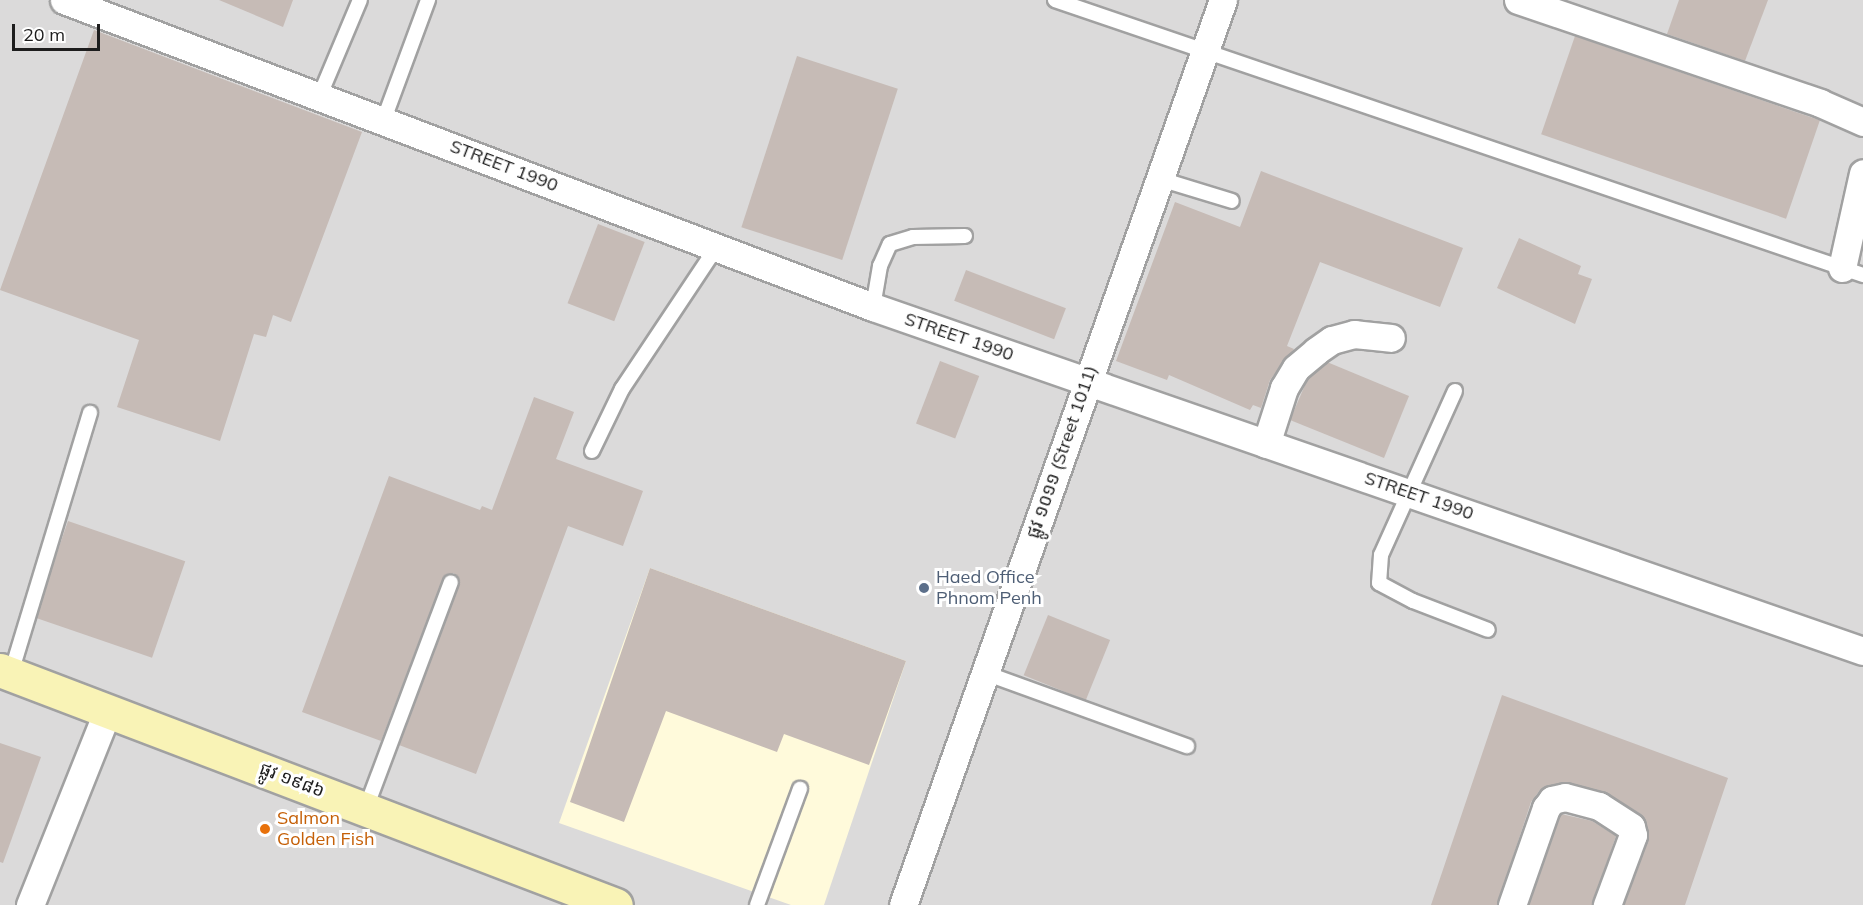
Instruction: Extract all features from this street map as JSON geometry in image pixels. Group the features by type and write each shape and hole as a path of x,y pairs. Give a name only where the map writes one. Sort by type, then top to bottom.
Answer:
{"main road":[{"name":"ផ្លូវ ១៩៨៦","path":"6,671 616,905"}],"street":[{"name":"STREET 1990","path":"64,0 384,119 873,307 1863,651"},
{"name":"ផ្លូវ ១០១១ (Street 1011)","path":"903,905 1086,381 1223,0"},
{"path":"1518,0 1863,122"},
{"path":"1853,271 1863,173"},
{"path":"1266,444 1284,388 1296,368 1316,351 1332,340 1354,334 1391,339"},
{"path":"30,905 108,710"},
{"path":"1512,905 1546,808 1552,800 1565,797 1599,806 1631,827 1633,835 1607,905"}],"lane":[{"path":"320,95 360,0"},
{"path":"384,119 428,0"},
{"path":"1055,0 1853,271"},
{"path":"1160,179 1232,201"},
{"path":"873,307 880,266 890,244 913,237 964,236"},
{"path":"592,451 622,389 716,248"},
{"path":"1455,391 1381,555 1379,583 1413,601 1488,630"},
{"path":"6,671 90,413"},
{"path":"366,808 451,582"},
{"path":"985,673 1187,746"},
{"path":"758,905 801,789"}],"shaded area":[{"path":"0,0 1863,0 1863,905 0,905"},
{"path":"650,568 906,661 824,905 791,905 559,823"}],"building":[{"path":"219,0 293,0 283,27"},
{"path":"1679,0 1768,0 1745,61 1667,34"},
{"path":"94,30 362,132 291,322 273,315 266,337 254,334 220,441 117,407 139,340 0,290"},
{"path":"1575,36 1820,120 1786,219 1541,134"},
{"path":"797,56 898,89 842,260 741,227"},
{"path":"1261,171 1463,248 1440,307 1320,262 1287,346 1294,349 1270,380 1261,408 1253,405 1250,410 1169,375 1167,380 1116,361 1175,202 1240,227"},
{"path":"598,224 645,242 614,321 568,303"},
{"path":"1519,238 1581,266 1578,274 1592,279 1575,324 1497,288"},
{"path":"966,270 1066,308 1054,339 954,301"},
{"path":"940,361 979,376 955,439 916,424"},
{"path":"1327,362 1409,396 1384,458 1290,420 1308,378"},
{"path":"534,397 574,412 556,459 643,491 623,546 568,526 476,774 399,745 459,585 454,573 443,579 381,741 302,712 389,476 480,510 482,506 492,510"},
{"path":"68,521 185,561 152,658 35,617"},
{"path":"650,568 906,661 869,765 784,734 777,752 666,711 624,822 570,802"},
{"path":"1048,615 1110,640 1086,700 1024,675"},
{"path":"1502,695 1728,778 1685,905 1624,905 1648,840 1646,822 1607,793 1562,782 1540,790 1531,802 1497,905 1431,905"},
{"path":"0,743 41,757 3,863 0,862"},
{"path":"1561,814 1592,821 1616,836 1592,905 1529,905"}],"place":[{"name":"Haed Office Phnom Penh","path":"924,588"},
{"name":"Salmon Golden Fish","path":"265,829"}]}
